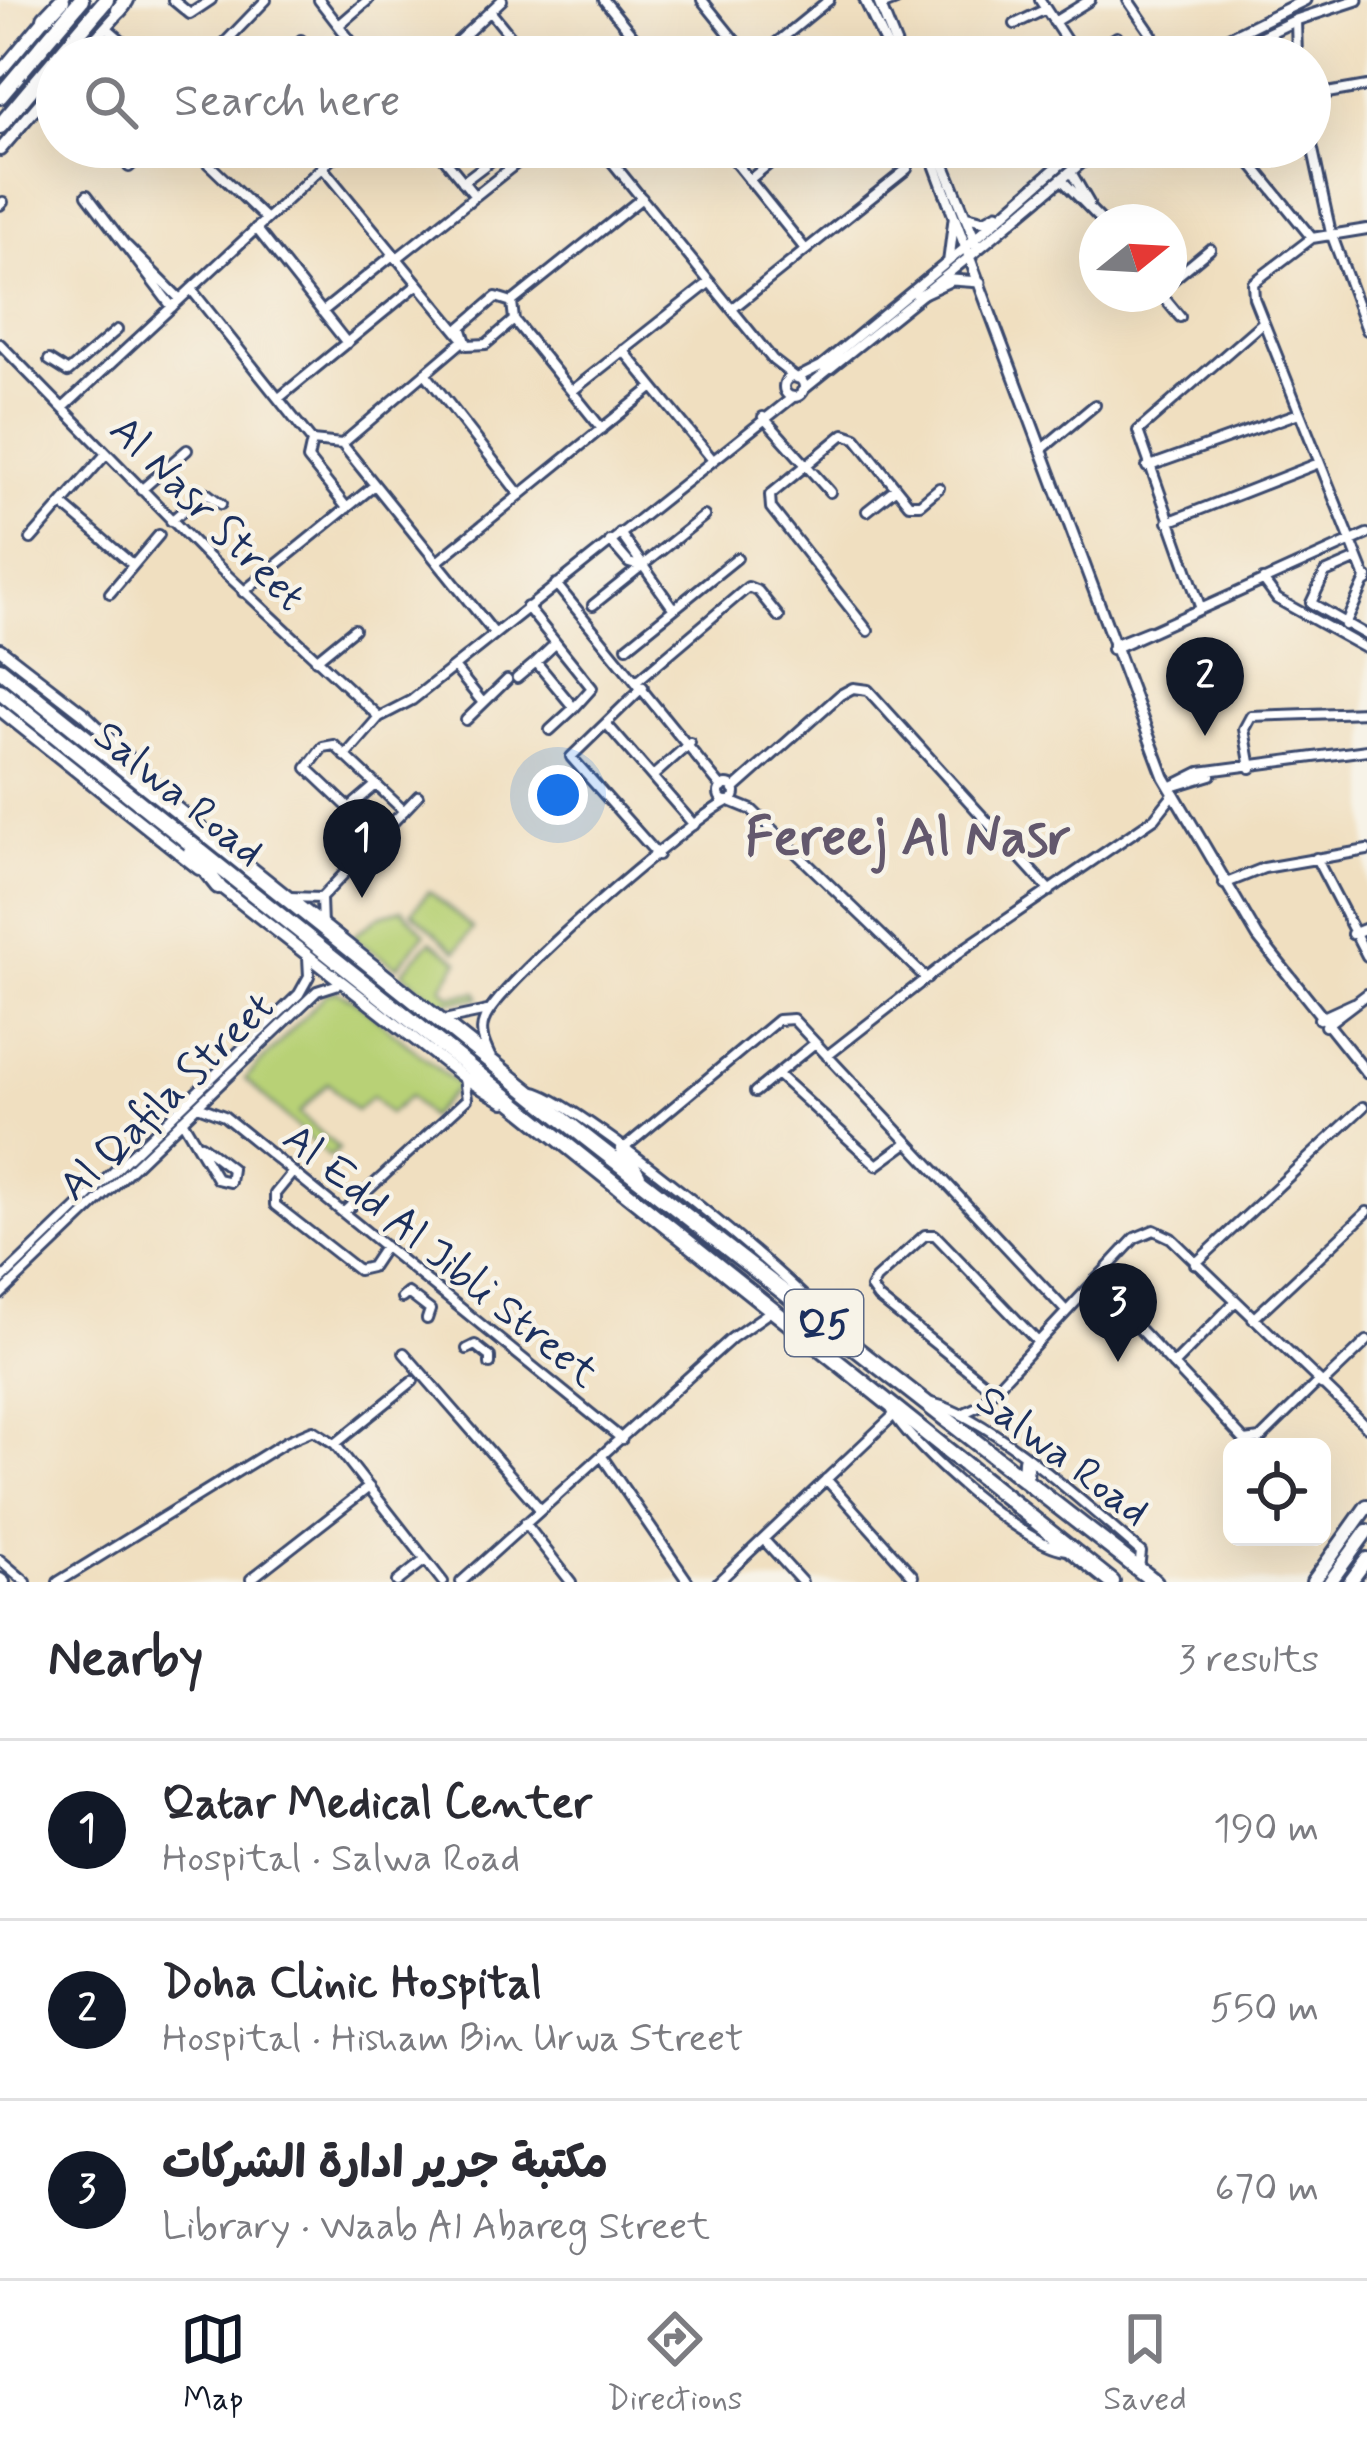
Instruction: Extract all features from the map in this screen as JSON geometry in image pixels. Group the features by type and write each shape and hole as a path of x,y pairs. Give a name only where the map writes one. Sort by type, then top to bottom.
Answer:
{"highway":[{"path":"45,18 61,0"},
{"path":"51,36 81,0"},
{"path":"76,36 106,0"},
{"path":"0,96 36,53"},
{"path":"0,126 36,84"},
{"name":"Salwa Road","path":"0,669 435,1018 1154,1582"},
{"name":"Salwa Road","path":"0,691 1112,1582"},
{"path":"173,829 218,886"},
{"path":"623,1149 640,1180"},
{"path":"1025,1480 1027,1460"},
{"path":"970,1467 998,1480 1125,1582"},
{"path":"1313,1582 1367,1506"},
{"path":"1330,1582 1367,1531"},
{"path":"1350,1582 1367,1559"}],"main road":[{"path":"97,36 126,3"},
{"path":"0,72 45,18"},
{"path":"0,150 36,107"},
{"name":"Salwa Road","path":"0,650 103,732 196,827"},
{"name":"Salwa Road","path":"0,710 463,1077 542,1126"}],"street":[{"path":"173,0 190,14 211,0"},
{"path":"231,36 266,0"},
{"path":"319,0 347,36"},
{"path":"338,25 368,0"},
{"path":"463,36 502,0"},
{"path":"604,0 633,36"},
{"path":"702,0 731,36"},
{"path":"888,36 875,1 896,0"},
{"path":"1040,0 1065,36"},
{"path":"1054,22 1090,0"},
{"path":"1128,0 1153,36"},
{"path":"1232,36 1305,0"},
{"path":"1261,36 1357,0"},
{"path":"784,36 825,1"},
{"path":"1015,24 1046,10"},
{"path":"490,11 510,36"},
{"path":"1295,36 1297,20"},
{"path":"105,26 117,36"},
{"path":"1280,27 1289,36"},
{"path":"1331,92 1367,86"},
{"path":"213,168 266,219"},
{"path":"63,408 321,168"},
{"path":"325,168 462,338 480,347 514,320"},
{"path":"452,168 474,196"},
{"path":"464,182 482,168"},
{"path":"322,312 510,168"},
{"path":"617,168 772,360 784,386 798,394"},
{"path":"740,168 806,250"},
{"path":"749,180 764,168"},
{"path":"937,168 973,248"},
{"path":"946,168 965,216 980,282 1112,648 1145,730 1209,858"},
{"path":"766,415 784,386 821,366 949,259 973,248 1057,168"},
{"path":"345,756 379,717 394,713 495,634 1075,168"},
{"path":"1255,168 1312,238"},
{"path":"1317,168 1330,233 1367,330"},
{"path":"732,309 907,169"},
{"path":"1066,176 1089,204"},
{"path":"87,195 176,303"},
{"path":"965,216 988,220 1026,196"},
{"path":"342,444 462,338 465,321 490,299 512,302 642,198"},
{"path":"949,259 953,208"},
{"path":"256,228 347,343"},
{"path":"1345,625 1367,579 1355,560 1254,298 1258,274 1312,238 1367,229"},
{"path":"1187,268 1210,248"},
{"path":"917,296 952,280 980,282"},
{"path":"572,391 710,282"},
{"path":"278,398 417,285"},
{"path":"191,289 312,441 342,444 495,634"},
{"path":"512,302 514,320 602,429"},
{"path":"1176,312 1180,317"},
{"path":"1201,609 1138,442 1142,422 1263,322"},
{"path":"49,360 68,372 117,330"},
{"path":"103,342 117,360"},
{"name":"Al Nasr Street","path":"0,344 243,592 379,717"},
{"path":"623,350 712,459"},
{"path":"772,360 796,378 798,394"},
{"path":"425,373 520,495"},
{"path":"437,562 653,387"},
{"path":"1041,450 1095,405"},
{"path":"1148,467 1298,410"},
{"path":"766,415 830,492"},
{"path":"868,632 769,501 805,464 840,436 851,435 916,506 939,488"},
{"path":"312,441 308,459 347,508"},
{"path":"141,490 187,450"},
{"path":"31,538 106,454"},
{"path":"1168,522 1319,463"},
{"path":"243,592 375,485"},
{"path":"867,511 896,488"},
{"path":"171,521 206,492 221,504"},
{"path":"62,504 134,565"},
{"path":"593,605 704,516"},
{"path":"620,533 674,608"},
{"path":"1112,648 1367,534"},
{"path":"110,593 159,535"},
{"path":"610,541 629,563 640,566"},
{"path":"627,647 737,558"},
{"path":"1355,560 1325,573 1312,600 1314,608 1367,635"},
{"path":"1263,580 1277,599 1367,649"},
{"path":"556,584 727,787 728,802"},
{"path":"658,855 573,760 574,749 744,590 755,588 779,617"},
{"path":"525,609 593,691 550,730"},
{"path":"316,660 354,629"},
{"path":"466,720 555,644"},
{"path":"536,662 574,708"},
{"path":"454,666 484,703"},
{"path":"435,1018 460,1020 488,1011 695,823 727,787 846,690 868,689 1050,891"},
{"path":"1251,768 1244,729 1251,716 1367,712"},
{"path":"610,728 695,823"},
{"path":"653,776 690,743"},
{"path":"376,784 349,808 308,774 308,766 327,744 345,756 376,784 404,811"},
{"path":"826,1056 1155,818 1184,776 1367,750"},
{"path":"1174,789 1184,816 1225,885 1321,1023 1367,1073"},
{"path":"322,927 321,898 418,796"},
{"path":"695,823 728,802"},
{"path":"728,802 752,811 927,979"},
{"path":"1155,818 1184,816"},
{"path":"1225,885 1254,870 1367,850"},
{"path":"1316,858 1367,956"},
{"name":"Salwa Road","path":"286,896 321,898"},
{"path":"1352,934 1367,928"},
{"name":"Al Qafila Street","path":"0,1281 299,994 309,976 304,950"},
{"name":"Al Qafila Street","path":"309,976 320,977 320,988"},
{"name":"Al Qafila Street","path":"0,1295 320,988 345,982"},
{"path":"1321,1023 1367,994"},
{"path":"488,1011 482,1036 493,1063"},
{"path":"623,1149 782,1018 793,1019 1066,1311"},
{"path":"755,1093 815,1043"},
{"path":"777,1074 877,1166 907,1143"},
{"path":"343,1213 467,1099 463,1077"},
{"name":"Salwa Road","path":"530,1092 559,1100 623,1149 796,1287 830,1328"},
{"name":"Al Edd Al Jibli Street","path":"212,1093 224,1116"},
{"name":"Al Edd Al Jibli Street","path":"198,1106 224,1116 622,1439"},
{"path":"1195,1264 1363,1106"},
{"path":"182,1120 217,1179 230,1182 232,1169 201,1145"},
{"path":"292,1172 273,1199 292,1218 358,1270 371,1267 385,1246"},
{"path":"1253,1319 1367,1212"},
{"path":"964,1413 979,1406 1146,1231 1162,1232 1367,1426"},
{"path":"993,1390 878,1298 871,1288 876,1279 925,1234 935,1234 1037,1341"},
{"path":"1094,1281 1239,1438 1250,1442 1367,1341"},
{"path":"418,1301 433,1284"},
{"path":"402,1298 408,1293 430,1310 427,1319"},
{"path":"755,1319 759,1296"},
{"path":"1173,1365 1235,1302"},
{"path":"461,1582 755,1319 776,1309"},
{"path":"482,1349 493,1334"},
{"path":"467,1349 475,1345 482,1349 490,1364"},
{"path":"404,1353 540,1509"},
{"path":"335,1444 413,1381"},
{"name":"Salwa Road","path":"886,1399 903,1432 1043,1545 1072,1550"},
{"name":"Salwa Road","path":"930,1403 964,1413 1027,1460 1141,1552 1139,1569"},
{"path":"976,1422 979,1406"},
{"path":"718,1582 894,1415"},
{"path":"879,1429 903,1432"},
{"path":"59,1581 302,1432 322,1432 443,1582"},
{"path":"603,1458 688,1582"},
{"path":"826,1480 914,1576"},
{"path":"251,1579 369,1487"},
{"path":"525,1523 571,1582"},
{"path":"764,1540 802,1582"},
{"path":"0,1560 26,1582"},
{"path":"397,1582 425,1560"}],"green space":[{"path":"429,891 473,929 456,951 412,912"},
{"path":"402,909 425,934 397,967 352,937 381,915"},
{"path":"431,941 459,961 442,987 450,996 477,992 479,998 439,1003 402,972"},
{"path":"336,991 354,1000 459,1086 429,1117 410,1096 389,1114 372,1096 356,1111 328,1083 299,1113 339,1149 329,1157 245,1079 326,994"}],"place":[{"name":"Doha Clinic Hospital","path":"1205,736"},
{"name":"Qatar Medical Center","path":"362,898"},
{"name":"مكتبة جرير ادارة الشركات","path":"1118,1362"}],"district":[{"name":"Fereej Al Nasr","path":"908,835"}]}
